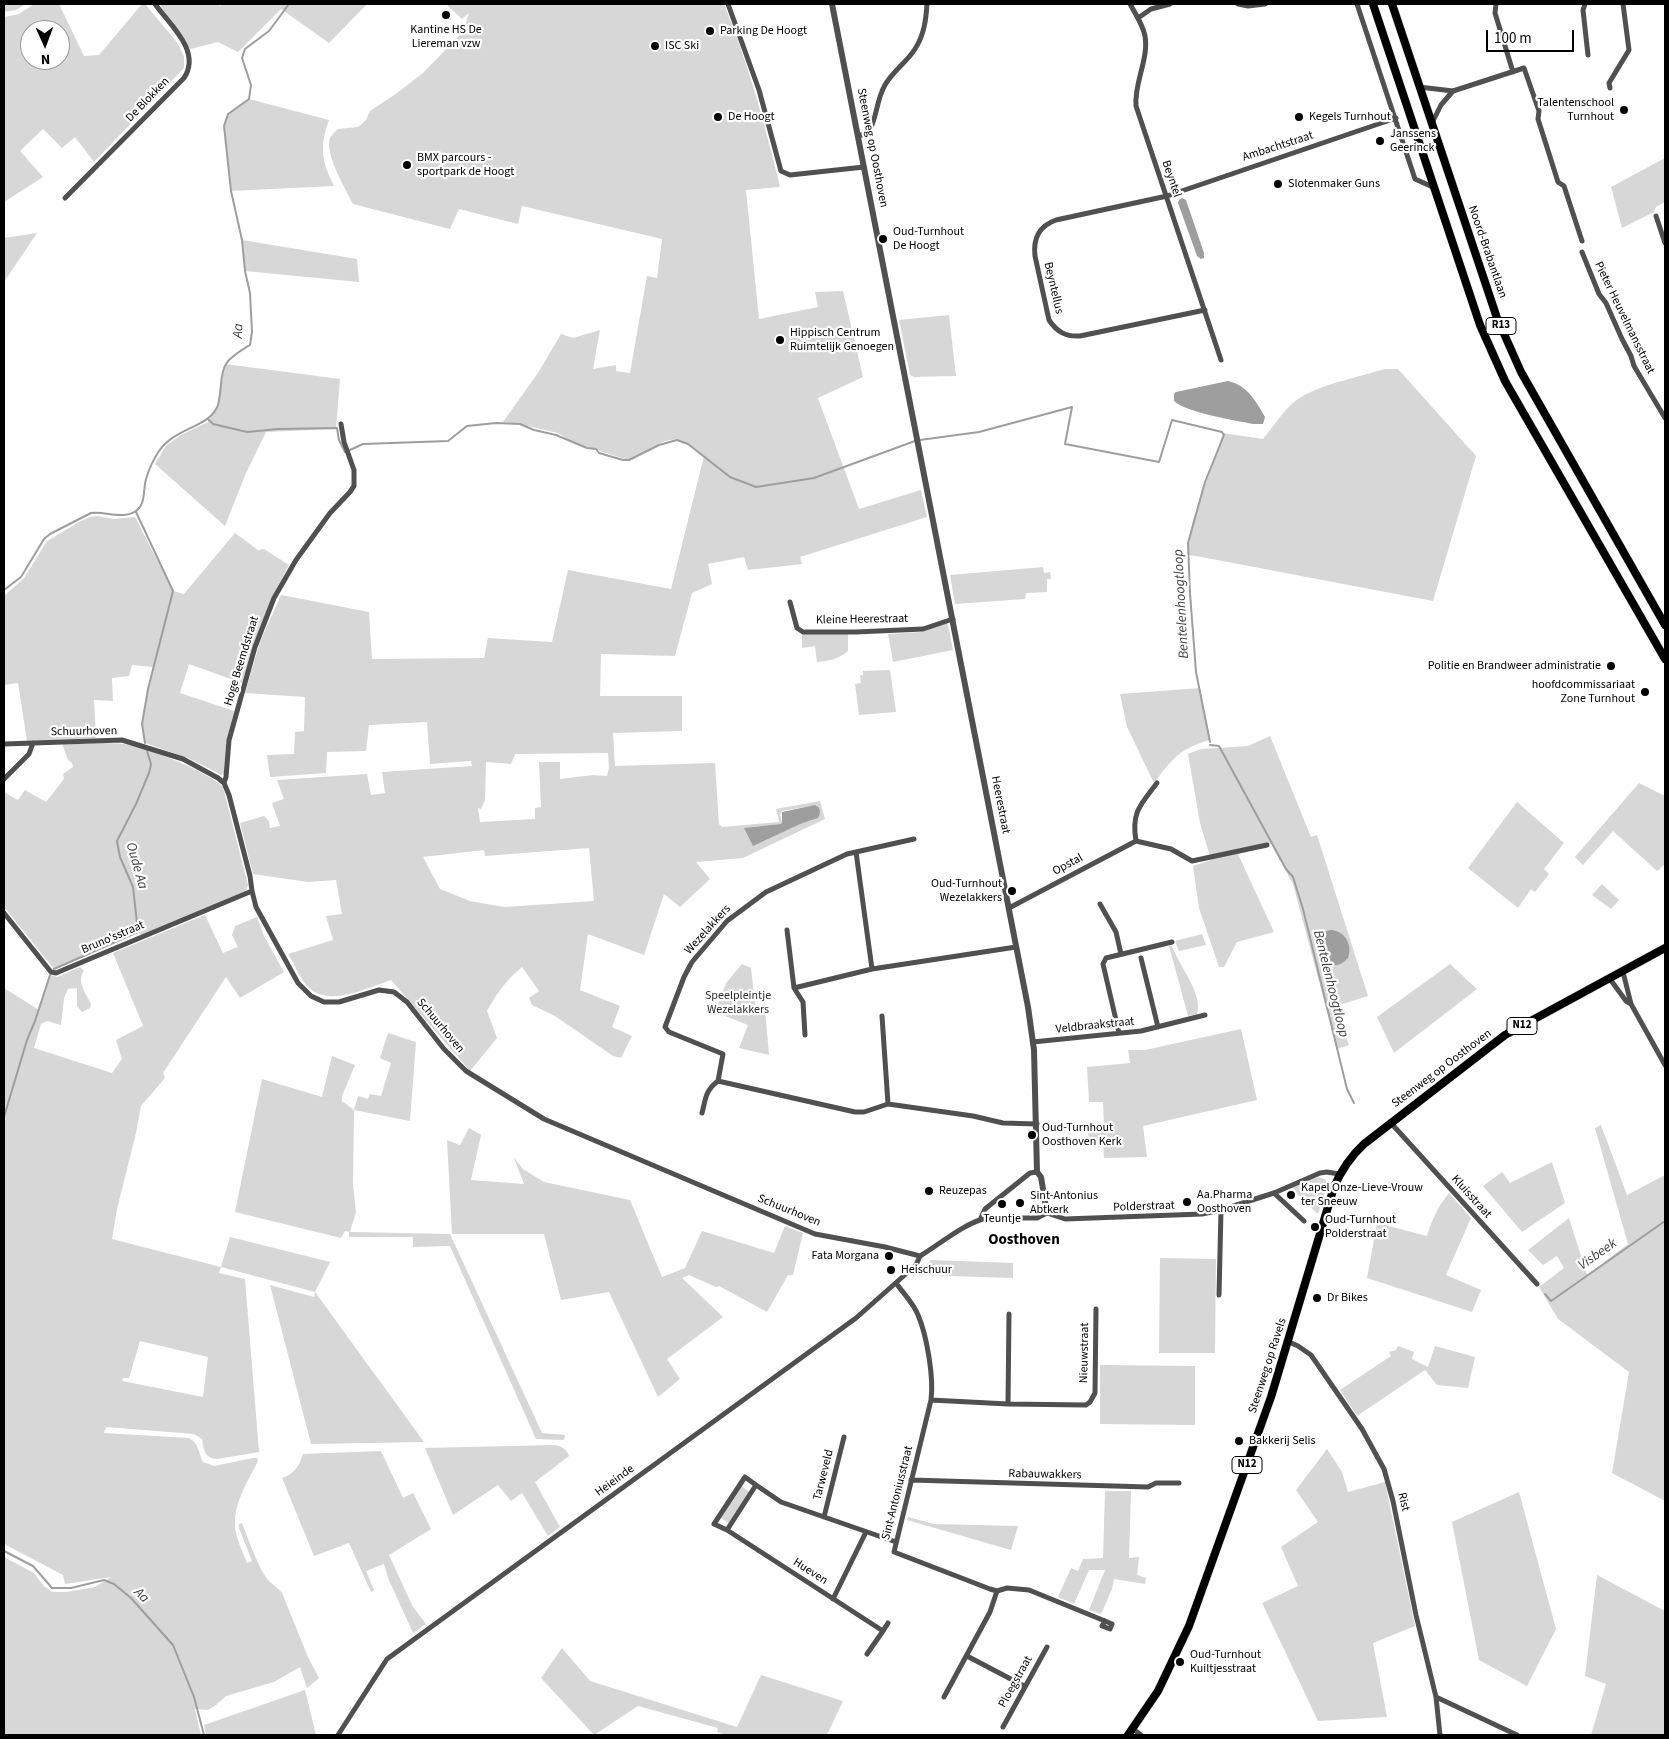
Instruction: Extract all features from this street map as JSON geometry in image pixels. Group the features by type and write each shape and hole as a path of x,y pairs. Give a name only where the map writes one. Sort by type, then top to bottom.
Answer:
{"main road":[{"name":"R13","path":"1373,4 1480,325 1505,381 1665,659"},
{"name":"Noord-Brabantlaan","path":"1392,4 1497,318 1521,372 1665,625"},
{"path":"1435,188 1452,183"},
{"name":"Steenweg op Oosthoven","path":"1390,1122 1505,1036 1665,948"},
{"name":"Steenweg op Ravels","path":"1130,1732 1158,1691 1189,1626 1289,1342 1315,1247 1339,1174 1357,1151 1390,1122"}],"street":[{"name":"De Blokken","path":"65,198 184,78 188,71 189,54 185,44 155,4"},
{"path":"728,4 759,90 781,171 790,175 864,167"},
{"name":"Steenweg op Oosthoven","path":"832,4 918,444"},
{"path":"858,136 868,133 885,85 915,50 926,21 928,4"},
{"name":"Beyntel","path":"1130,4 1145,36 1145,49 1135,97 1136,106 1221,360"},
{"path":"1138,18 1151,9 1170,4"},
{"path":"1238,4 1248,6 1265,4"},
{"path":"1357,4 1415,178 1435,188"},
{"path":"1496,4 1495,13 1513,72"},
{"path":"1585,4 1583,10 1588,55"},
{"path":"1610,88 1609,84 1629,50 1623,4"},
{"path":"1420,87 1453,91 1524,68 1539,111 1538,119 1558,182 1564,186 1582,241"},
{"path":"1432,123 1441,105 1453,91"},
{"name":"Ambachtstraat","path":"1167,196 1396,118"},
{"name":"Beyntellus","path":"1167,196 1056,220 1043,227 1037,235 1034,248 1049,320 1060,332 1067,335 1080,336 1205,310"},
{"path":"1656,216 1665,241"},
{"name":"Pieter Heuvelmansstraat","path":"1582,252 1599,294 1606,303 1634,366 1665,418"},
{"name":"Hoge Beemdstraat","path":"224,783 229,740 255,647 274,598 301,552 330,513 354,486 354,470 344,442 341,424"},
{"name":"Heerestraat","path":"918,444 1028,1007 1033,1042 1038,1172 1041,1177 1047,1213"},
{"name":"Kleine Heerestraat","path":"790,602 797,628 803,632 923,629 952,619"},
{"name":"Schuurhoven","path":"4,744 122,740 183,760 218,778 224,783 229,795 256,907 298,983 311,996 324,1002 339,1002 379,990 394,992 407,1002 444,1049 466,1071 544,1119 816,1234 885,1247 920,1256"},
{"path":"4,779 29,754 33,743"},
{"path":"1157,783 1135,814 1136,841 1171,849 1192,860 1267,845"},
{"name":"Wezelakkers","path":"702,1113 710,1087 718,1081 723,1054 669,1032 665,1027 684,977 692,962 727,921 764,893 847,854 914,840"},
{"name":"Opstal","path":"1009,908 1136,841"},
{"path":"856,852 872,969"},
{"name":"Bruno'sstraat","path":"4,913 51,972 56,973 252,891"},
{"path":"1100,904 1116,932 1121,954"},
{"path":"787,930 794,988 803,1002 805,1035"},
{"path":"1119,1033 1103,964 1106,958 1172,942"},
{"path":"794,988 872,969 1016,947"},
{"path":"1141,958 1158,1027"},
{"path":"1623,972 1631,1004 1665,1062"},
{"path":"1610,979 1626,1001 1631,1004"},
{"name":"Veldbraakstraat","path":"1033,1042 1141,1031 1205,1015"},
{"path":"882,1016 888,1104"},
{"path":"718,1081 855,1112 864,1112 888,1104 973,1116 1003,1123 1037,1124"},
{"name":"Kluisstraat","path":"1390,1122 1537,1284"},
{"path":"980,1220 985,1209 1030,1173 1038,1172"},
{"name":"Polderstraat","path":"980,1220 1037,1218 1047,1213 1065,1219 1190,1215 1220,1210 1274,1193 1320,1173 1339,1174"},
{"path":"1274,1193 1304,1221"},
{"path":"1219,1295 1220,1210"},
{"name":"Heieinde","path":"338,1735 387,1659 831,1337 856,1318 916,1265 920,1256 980,1220"},
{"name":"Sint-Antoniusstraat","path":"896,1283 919,1316 931,1370 932,1384 931,1400 894,1552 997,1591 1008,1588 1029,1590 1105,1621"},
{"name":"Nieuwstraat","path":"931,1400 1080,1406 1090,1402 1095,1393 1096,1309"},
{"path":"1008,1404 1009,1314"},
{"name":"Rist","path":"1289,1342 1311,1355 1362,1429 1384,1469 1395,1510 1416,1615 1436,1697 1440,1735"},
{"name":"Tarweveld","path":"824,1517 844,1437"},
{"path":"756,1485 727,1530 714,1524 745,1477 781,1502 896,1542"},
{"name":"Rabauwakkers","path":"911,1480 1148,1487 1156,1483 1179,1483"},
{"name":"Hueven","path":"727,1530 882,1631"},
{"path":"833,1598 866,1532"},
{"path":"944,1696 990,1612 997,1591"},
{"path":"867,1654 888,1623"},
{"name":"Ploegstraat","path":"1003,1727 1047,1647"},
{"path":"967,1656 1024,1686"},
{"path":"1436,1697 1506,1734 1517,1735"},
{"path":"1130,1732 1141,1735"}],"green space":[{"path":"4,4 26,4 16,10 4,12"},
{"path":"34,4 59,4 67,20 20,20 20,70 70,70 70,27 84,56 99,55 142,4 145,4 176,41 184,56 184,68 94,162 75,137 62,148 43,129 20,151 43,177 4,202 4,17 19,14"},
{"path":"159,4 217,4 220,6 222,4 367,4 329,43 281,9 238,52 218,42 190,49"},
{"path":"446,4 724,4 755,94 780,187 746,190 759,319 818,307 815,292 843,291 863,377 818,398 859,509 921,490 927,517 800,557 802,564 748,570 744,557 708,564 712,584 692,593 675,656 601,654 600,696 682,696 682,731 613,733 615,766 715,763 719,824 722,827 779,822 776,809 820,801 825,819 743,858 696,862 710,879 680,907 664,894 644,955 588,934 580,990 620,1006 612,1027 632,1036 621,1058 613,1056 555,1016 532,1005 529,998 539,991 522,967 502,987 487,1011 497,1038 470,1071 391,980 359,991 336,996 315,992 306,985 288,954 333,940 326,916 342,914 336,880 308,882 253,874 240,823 264,816 269,821 270,828 280,826 272,803 284,799 277,780 367,774 371,795 385,793 382,772 472,766 471,761 430,764 427,722 369,725 366,751 327,752 326,773 270,777 267,755 294,754 295,732 304,731 305,697 245,693 260,642 281,595 369,612 372,659 484,658 488,638 552,642 568,570 671,589 704,456 687,443 670,440 656,445 628,460 575,443 558,433 503,422 538,373 561,334 573,338 600,330 593,369 616,365 616,371 630,373 647,276 657,278 662,239 522,206 518,224 459,209 450,229 353,204 333,162 329,145 330,138 338,129 358,127 366,120 370,111 423,73 458,37 464,28 469,13 462,19","holes":["608,753 609,768 607,776 593,775 560,779 560,762 539,762 541,807 535,808 535,819 480,822 478,808 481,809 485,800 486,762 511,764 515,754","817,805 818,818 791,825 745,828 780,824 782,823 780,814 782,811","589,848 594,901 504,907 470,901 440,889 423,857 484,850 485,856"]},
{"path":"249,99 329,120 324,138 323,154 334,186 231,191 224,126 228,114"},
{"path":"1665,158 1665,202 1656,207 1654,212 1622,228 1611,187"},
{"path":"37,233 4,282 4,238"},
{"path":"242,240 357,259 359,282 245,271"},
{"path":"949,315 956,376 914,377 910,375 899,320"},
{"path":"225,364 340,379 336,429 266,432 246,473 225,526 155,464 166,446 181,435 208,422 217,408"},
{"path":"1385,369 1398,369 1476,456 1433,601 1187,555 1193,520 1223,433 1263,439 1286,410 1303,396 1332,384"},
{"path":"97,516 114,519 135,517 173,591 184,594 235,533 258,550 264,549 289,565 271,599 242,683 189,664 180,693 234,711 227,738 224,773 222,775 190,759 145,743 142,724 153,667 132,665 129,676 112,678 113,701 94,700 96,738 27,741 18,683 4,685 4,596 24,578 47,541 79,522"},
{"path":"1043,567 1044,573 1050,572 1051,579 1047,579 1047,592 1026,593 1025,599 955,604 950,575"},
{"path":"946,623 953,650 893,662 888,634 920,632"},
{"path":"802,634 848,634 848,651 833,659 817,662 815,646 802,648"},
{"path":"890,670 896,712 859,715 855,684 861,683 860,675 863,675 863,671"},
{"path":"1200,688 1210,740 1184,751 1166,767 1154,783 1127,727 1120,694"},
{"path":"1270,736 1311,837 1317,835 1368,996 1336,1006 1349,1045 1337,1049 1293,884 1271,844 1237,852 1274,932 1237,942 1224,967 1219,967 1199,908 1193,866 1211,860 1200,823 1188,754 1201,749 1248,746"},
{"path":"62,744 124,744 162,755 203,773 223,787 248,885 246,891 141,935 137,932 54,969 4,907 4,792 18,800 25,790 46,802 64,779 63,774 73,767"},
{"path":"1639,783 1665,796 1665,864 1657,871 1613,831 1583,865 1575,857"},
{"path":"1517,802 1564,843 1544,869 1549,874 1535,892 1531,889 1518,908 1468,868"},
{"path":"1602,884 1619,900 1611,909 1592,895"},
{"path":"205,915 223,953 238,947 232,935 235,926 257,917 264,936 284,972 240,998 226,977 163,1073 165,1078 141,1106 117,1209 112,1239 221,1267 219,1273 245,1279 259,1452 218,1459 208,1456 202,1439 194,1434 106,1427 104,1433 188,1438 196,1445 203,1462 214,1466 257,1458 258,1461 242,1492 237,1508 235,1516 236,1534 247,1563 252,1561 239,1528 239,1524 242,1523 266,1578 282,1593 308,1657 319,1678 307,1688 300,1667 274,1682 226,1696 208,1710 195,1709 201,1735 4,1735 4,1557 34,1573 44,1586 52,1592 66,1592 95,1587 111,1577 65,1584 63,1575 4,1544 4,988 39,1010 50,975 57,977 80,967 84,971 81,983 91,1004 90,1008 82,1012 77,1006 77,988 68,989 64,998 61,1025 47,1021 41,1024 34,1048 112,1073 122,1059 116,1040 143,1026 113,953","holes":["140,1341 208,1357 203,1397 122,1381 123,1378 129,1378"]},
{"path":"1202,934 1206,945 1179,951 1175,941"},
{"path":"1169,946 1172,946 1194,989 1198,1006 1197,1014 1188,1016"},
{"name":"Speelpleintje Wezelakkers","path":"742,964 751,968 756,1011 765,1009 769,1055 739,1048 748,1025 715,1012 726,983"},
{"path":"1450,964 1477,989 1394,1053 1377,1017"},
{"path":"1241,1029 1257,1100 1143,1126 1147,1157 1104,1158 1103,1141 1089,1142 1088,1130 1104,1126 1103,1102 1089,1102 1087,1067 1130,1063 1128,1050 1145,1050"},
{"path":"388,1033 416,1042 410,1121 354,1110 358,1096 368,1099 370,1094 381,1096 391,1063 380,1058"},
{"path":"332,1056 355,1065 342,1096 342,1101 354,1110 353,1185 356,1212 350,1232 450,1234 542,1433 565,1435 564,1440 536,1439 450,1246 413,1247 413,1237 349,1237 349,1232 345,1231 341,1238 235,1212 262,1079 322,1097"},
{"path":"1601,1125 1627,1195 1665,1175 1665,1501 1612,1473 1629,1372 1558,1319 1539,1287 1564,1268 1557,1256 1543,1265 1528,1250 1569,1218 1587,1275 1628,1244 1595,1128"},
{"path":"469,1128 481,1135 471,1180 524,1184 514,1158 523,1169 544,1182 630,1200 662,1277 685,1268 702,1231 774,1253 785,1226 803,1233 793,1275 788,1275 767,1312 719,1286 716,1287 689,1275 682,1278 723,1317 667,1359 680,1379 658,1397 609,1292 561,1300 544,1234 452,1234 447,1140 460,1145"},
{"path":"1552,1162 1565,1203 1522,1232 1483,1186 1502,1172 1510,1183"},
{"path":"1318,1177 1325,1179 1328,1183 1318,1214 1298,1195 1293,1187"},
{"path":"1449,1193 1471,1218 1446,1275 1481,1290 1472,1312 1367,1278 1377,1223 1427,1236 1436,1213"},
{"path":"230,1237 330,1262 315,1292 221,1267"},
{"path":"1160,1258 1216,1259 1215,1353 1159,1353"},
{"path":"931,1260 1013,1263 1013,1278 916,1275"},
{"path":"270,1285 314,1297 315,1292 424,1442 311,1444"},
{"path":"1398,1346 1414,1352 1412,1359 1428,1367 1435,1346 1475,1357 1468,1388 1437,1385 1425,1370 1357,1416 1340,1390 1391,1356 1389,1352 1396,1350"},
{"path":"1100,1365 1195,1366 1195,1425 1100,1424"},
{"path":"555,1445 564,1449 569,1456 535,1482 560,1527 548,1536 522,1493 511,1501 498,1485 453,1515 425,1448"},
{"path":"1327,1449 1342,1472 1348,1492 1385,1482 1415,1626 1373,1643 1387,1717 1318,1721 1262,1603 1298,1586 1281,1547 1318,1522 1296,1490"},
{"path":"381,1451 403,1498 413,1493 431,1529 389,1555 413,1607 426,1624 413,1633 388,1578 384,1564 366,1571 374,1590 371,1592 349,1543 314,1556 282,1478 290,1475 296,1469 303,1454"},
{"path":"742,1486 749,1492 729,1523 721,1518"},
{"path":"1105,1491 1131,1491 1129,1558 1139,1557 1137,1575 1146,1578 1145,1584 1114,1579 1112,1589 1101,1614 1089,1610 1105,1570 1089,1570 1074,1604 1058,1597 1071,1568 1078,1571 1083,1559 1103,1558"},
{"path":"1519,1492 1556,1629 1527,1686 1479,1660 1452,1522"},
{"path":"908,1517 934,1524 1018,1526 1011,1550 907,1520"},
{"path":"1597,1575 1665,1611 1665,1735 1591,1735 1606,1684 1585,1676"},
{"path":"562,1648 590,1681 737,1727 761,1675 843,1701 827,1735 726,1735 717,1732 718,1728 638,1706 594,1735 541,1678"},
{"path":"305,1690 316,1735 206,1735 204,1725"}],"shaded area":[{"path":"1182,198 1186,200 1204,258 1201,259 1197,256 1178,203"},
{"path":"1228,381 1241,386 1250,394 1265,417 1263,424 1253,424 1211,416 1189,409 1174,401 1174,394 1176,392"},
{"path":"815,805 820,810 818,818 800,824 753,846 744,828 780,824 782,823 782,812"},
{"path":"1331,930 1344,936 1349,944 1348,958 1343,963 1334,966 1324,964 1317,940 1321,932"}],"waterway":[{"name":"Aa","path":"4,590 21,577 44,539 50,534 91,513 126,515 136,511 143,500 147,475 159,451 173,437 211,415 218,404 224,367 228,361 250,345 252,332 250,293 245,271 242,240 231,191 224,126 228,114 249,99 251,85 242,58 245,49 269,31 289,4"},
{"name":"Bentelenhoogtloop","path":"920,440 979,432 1072,407 1065,444 1159,462 1172,420 1222,432 1224,435 1205,482 1188,543 1196,672 1210,742"},
{"name":"Bentelenhoogtloop","path":"208,419 213,424 247,432 278,429 337,428 339,440 346,451"},
{"name":"Bentelenhoogtloop","path":"350,450 363,444 448,441 467,426 496,423 520,424 623,460 629,460 659,445 677,440 688,444 730,477 756,487 814,478 915,441"},
{"name":"Oude Aa","path":"136,512 173,591 148,689 142,724 145,743"},
{"name":"Bentelenhoogtloop","path":"1210,745 1219,746 1286,869 1293,877 1303,909 1347,1089 1354,1103"},
{"name":"Oude Aa","path":"54,969 138,932 133,887 120,857 117,841 149,773 151,764 147,751"},
{"name":"Oude Aa","path":"4,1117 27,1040 50,975"},
{"name":"Visbeek","path":"1545,1294 1551,1301 1665,1221"},
{"name":"Aa","path":"4,1551 33,1566 52,1588 71,1588 104,1580 114,1584 131,1598 173,1645 194,1697 204,1735"}],"place":[{"name":"Kantine HS De Liereman vzw","path":"446,15"},
{"name":"Parking De Hoogt","path":"710,31"},
{"name":"ISC Ski","path":"655,46"},
{"name":"Talentenschool Turnhout","path":"1624,110"},
{"name":"De Hoogt","path":"718,117"},
{"name":"Kegels Turnhout","path":"1299,117"},
{"name":"Janssens Geerinck","path":"1380,141"},
{"name":"BMX parcours - sportpark de Hoogt","path":"407,165"},
{"name":"Slotenmaker Guns","path":"1278,184"},
{"name":"Oud-Turnhout De Hoogt","path":"883,239"},
{"name":"Hippisch Centrum Ruimtelijk Genoegen","path":"780,340"},
{"name":"Politie en Brandweer administratie","path":"1611,666"},
{"name":"hoofdcommissariaat Zone Turnhout","path":"1645,692"},
{"name":"Oud-Turnhout Wezelakkers","path":"1012,891"},
{"name":"Oud-Turnhout Oosthoven Kerk","path":"1032,1135"},
{"name":"Reuzepas","path":"929,1191"},
{"name":"Kapel Onze-Lieve-Vrouw ter Sneeuw","path":"1291,1195"},
{"name":"Aa.Pharma Oosthoven","path":"1187,1202"},
{"name":"Sint-Antonius Abtkerk","path":"1020,1203"},
{"name":"Teuntje","path":"1002,1204"},
{"name":"Oud-Turnhout Polderstraat","path":"1315,1227"},
{"name":"Fata Morgana","path":"889,1256"},
{"name":"Heischuur","path":"891,1270"},
{"name":"Dr Bikes","path":"1317,1298"},
{"name":"Bakkerij Selis","path":"1239,1441"},
{"name":"Oud-Turnhout Kuiltjesstraat","path":"1180,1662"}],"district":[{"name":"Oosthoven","path":"1024,1241"}]}
